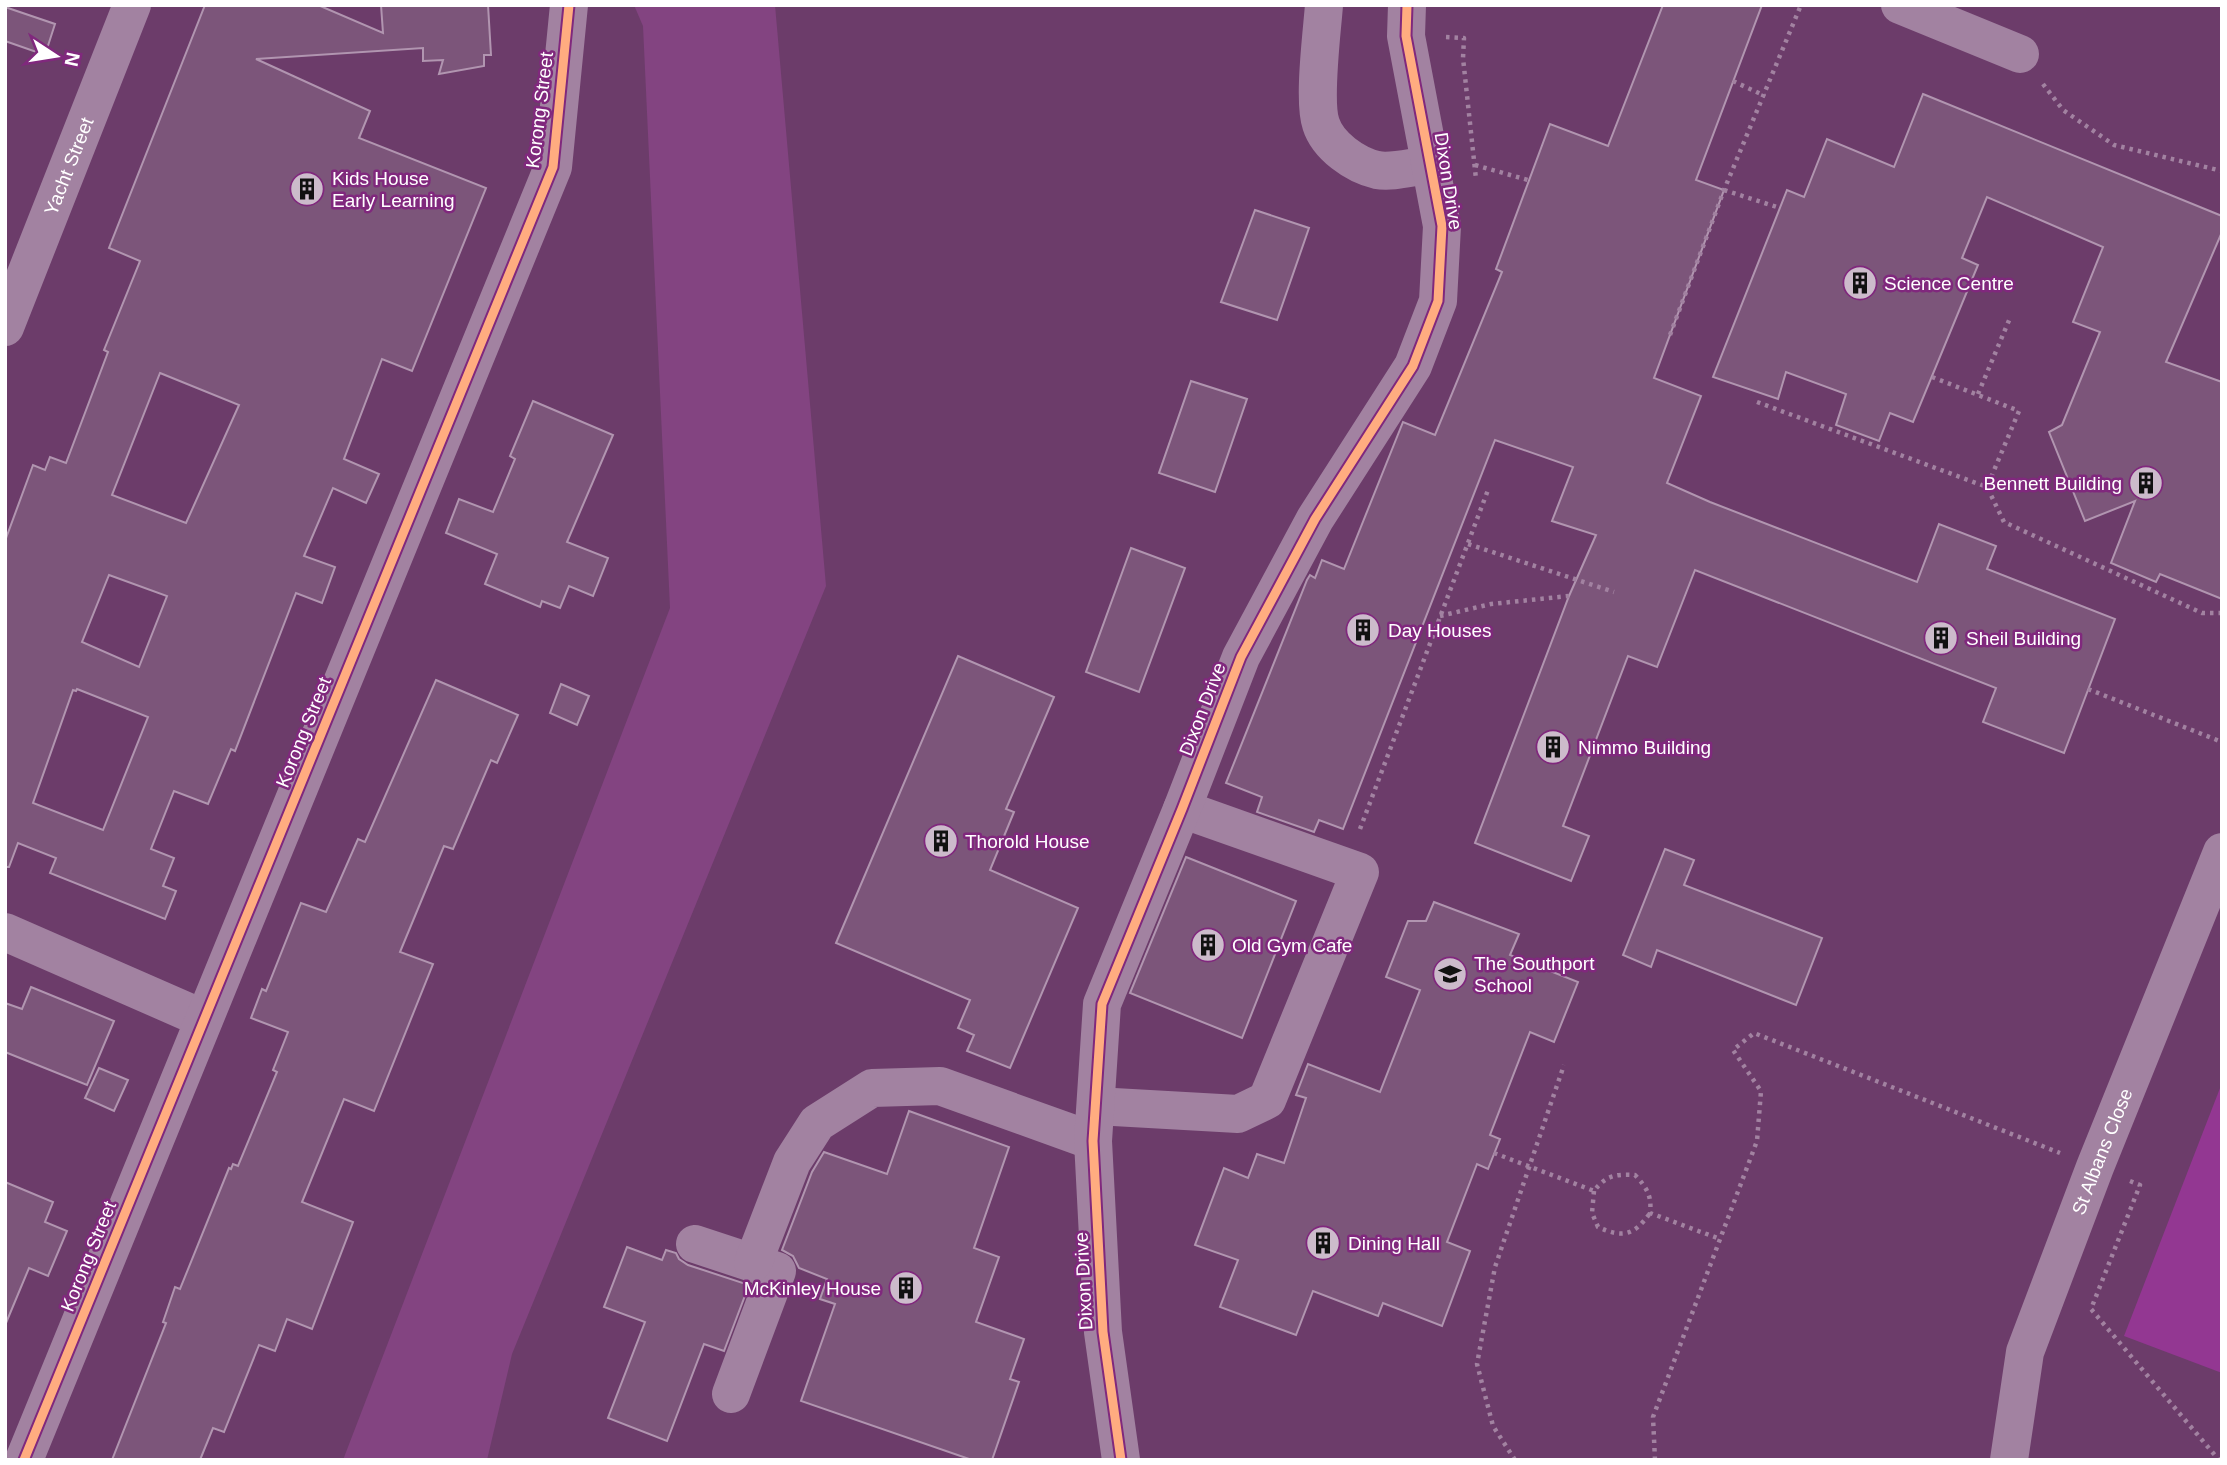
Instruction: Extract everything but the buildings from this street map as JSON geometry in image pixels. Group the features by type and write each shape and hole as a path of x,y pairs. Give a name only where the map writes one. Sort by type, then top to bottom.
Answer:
{"street":[{"name":"Yacht Street","path":"5,327 132,5"},
{"name":"Korong Street","path":"24,1460 553,167 569,5"},
{"path":"1324,5 1318,99 1321,124 1332,142 1352,160 1378,170 1431,165"},
{"name":"Dixon Drive","path":"1121,1460 1103,1332 1095,1123 1102,1004 1241,657 1315,519 1413,366 1438,301 1441,226 1406,36 1407,5"},
{"path":"1900,5 2020,54"},
{"path":"753,1263 792,1162 817,1123 873,1088 940,1086 1095,1123 1238,1114 1267,1100 1360,872 1182,809"},
{"name":"St Albans Close","path":"2010,1460 2025,1352 2095,1167 2222,852"},
{"path":"5,932 204,1019"},
{"path":"695,1244 777,1271 731,1394"}],"path":[{"path":"1670,335 1724,190 1801,5"},
{"path":"2020,54 2063,110 2114,145 2222,171"},
{"path":"1734,81 1765,96"},
{"path":"1475,165 1528,180"},
{"path":"1724,190 1780,208"},
{"path":"1978,394 2010,318"},
{"path":"1931,377 2019,411 1987,488"},
{"path":"1757,402 1987,488 2004,522 2202,613 2222,613"},
{"path":"1371,834 1359,828 1488,490"},
{"path":"1468,544 1614,592"},
{"path":"1440,617 1491,604 1569,596"},
{"path":"2088,689 2222,742"},
{"path":"1655,1460 1653,1418 1757,1141 1761,1091 1733,1050 1754,1033 2140,1185 2091,1309 2219,1460"},
{"path":"1515,1460 1493,1426 1478,1364 1495,1267 1564,1065"},
{"path":"1494,1153 1594,1191"},
{"path":"1616,1174 1635,1175 1651,1198 1650,1213 1641,1226 1629,1233 1612,1234 1598,1227 1592,1213 1594,1191 1603,1179 1616,1174"},
{"path":"1650,1213 1720,1240"}],"shaded area":[{"path":"634,5 775,5 826,586 512,1354 487,1460 343,1460 670,608 643,26"},
{"path":"2222,1083 2222,1373 2124,1336"}],"cycle path":[{"path":"24,1460 553,167 569,5"},
{"path":"1121,1460 1103,1332 1093,1141 1102,1004 1241,657 1315,519 1413,366 1438,301 1442,226 1406,36 1407,5"}],"place":[{"name":"Kids House Early Learning","path":"307,189"},
{"name":"Science Centre","path":"1860,283"},
{"name":"Bennett Building","path":"2146,483"},
{"name":"Day Houses","path":"1363,630"},
{"name":"Sheil Building","path":"1941,638"},
{"name":"Nimmo Building","path":"1553,747"},
{"name":"Thorold House","path":"941,841"},
{"name":"Old Gym Cafe","path":"1208,945"},
{"name":"The Southport School","path":"1450,974"},
{"name":"Dining Hall","path":"1323,1243"},
{"name":"McKinley House","path":"906,1288"}]}
